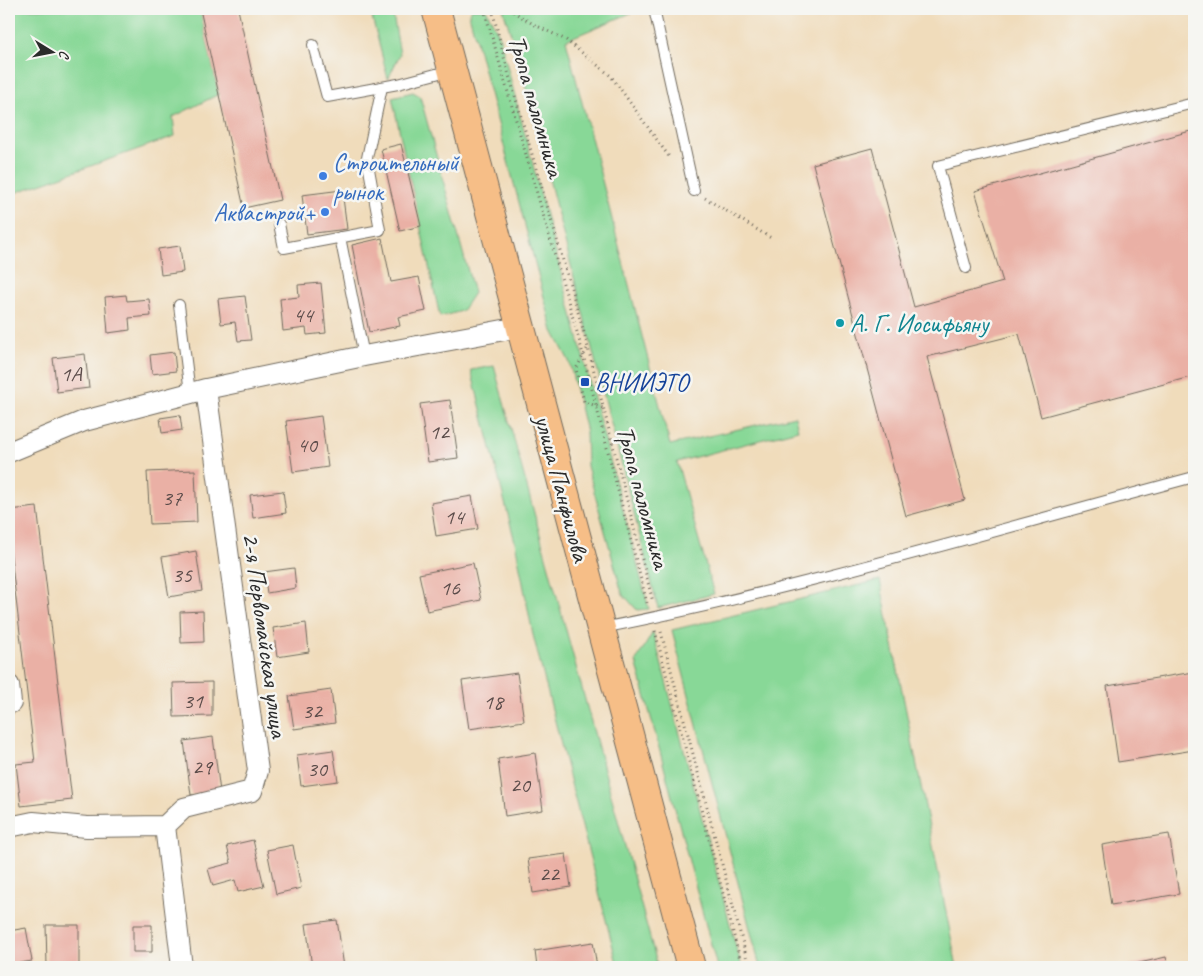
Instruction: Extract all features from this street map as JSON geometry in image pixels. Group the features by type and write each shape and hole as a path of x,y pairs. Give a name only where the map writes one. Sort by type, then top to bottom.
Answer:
{"main road":[{"name":"улица Панфилова","path":"436,9 691,967"}],"street":[{"path":"9,452 84,421 198,392 364,356 520,327"},
{"name":"2-я Первомайская улица","path":"165,826 184,808 252,792 258,771 198,392"},
{"path":"9,827 33,822 87,827 165,826 182,967"}],"lane":[{"path":"654,9 694,191"},
{"path":"313,45 327,97 382,87 452,70"},
{"path":"279,224 284,248 380,230 367,158 382,87"},
{"path":"966,268 938,166 1194,103"},
{"path":"340,237 364,356"},
{"path":"179,305 198,392"},
{"path":"601,629 654,618 855,567 1194,476"}],"path":[{"path":"484,9 597,406 654,618 742,967"},
{"name":"Тропа паломника","path":"492,9 588,348 654,618 749,967"},
{"path":"509,9 533,24 566,40 611,76 672,161"},
{"path":"694,191 771,238"},
{"path":"588,348 576,369 580,386 584,402 603,408"}],"green space":[{"path":"9,9 200,9 219,94 173,117 175,136 9,195"},
{"path":"370,9 392,9 400,54 388,79"},
{"path":"472,9 486,9 499,35 649,609 637,610 622,593 587,466 586,432 569,361 553,331 469,14"},
{"path":"503,9 638,10 566,40 670,445 795,416 798,430 677,462 714,594 658,608 517,53"},
{"path":"413,92 420,96 474,293 462,311 440,317 392,97"},
{"path":"494,366 658,967 618,967 533,635 515,542 471,370"},
{"path":"880,580 957,967 760,967 672,630"},
{"path":"653,632 742,967 717,967 636,661"}],"building":[{"path":"200,9 238,9 280,200 244,208"},
{"path":"1194,130 1194,376 1041,417 1019,334 927,357 965,500 906,516 813,164 872,148 914,307 1003,282 975,191"},
{"path":"401,144 421,226 400,231 381,149"},
{"name":"Аквастрой+","path":"342,190 347,229 307,234 302,195"},
{"path":"382,238 391,282 419,277 426,311 398,317 400,326 369,332 352,245"},
{"path":"180,246 183,272 161,275 158,249"},
{"path":"321,283 326,333 307,335 306,328 283,331 280,299 299,297 298,285"},
{"path":"126,295 127,301 149,299 151,316 129,318 130,330 108,333 105,297"},
{"path":"245,296 251,340 238,341 235,322 221,324 218,299"},
{"path":"9,306 12,323 9,324"},
{"path":"174,352 176,371 152,374 150,355"},
{"path":"85,354 89,388 57,392 53,358"},
{"path":"450,400 458,458 428,462 420,404"},
{"path":"180,415 182,430 162,433 160,418"},
{"path":"321,416 328,467 293,472 286,421"},
{"path":"195,470 197,522 150,524 147,472"},
{"path":"283,491 286,513 253,518 250,495"},
{"path":"472,496 478,529 436,536 431,503"},
{"path":"37,507 72,800 21,806 16,764 35,762 9,539 9,510"},
{"path":"196,551 202,591 169,597 162,557"},
{"path":"473,563 481,600 427,611 419,574"},
{"path":"294,568 296,588 267,593 264,572"},
{"path":"203,611 204,642 181,643 180,612"},
{"path":"306,623 309,652 277,657 273,628"},
{"path":"1194,672 1194,750 1118,762 1107,686"},
{"path":"517,673 524,721 469,729 462,681"},
{"path":"212,682 212,716 174,717 173,683"},
{"path":"331,690 335,723 294,729 289,696"},
{"path":"213,737 220,792 191,795 184,741"},
{"path":"333,750 338,781 301,786 297,755"},
{"path":"535,753 543,810 505,816 498,759"},
{"path":"1169,834 1179,894 1111,905 1102,845"},
{"path":"253,840 264,886 238,892 235,880 213,886 208,869 231,863 227,846"},
{"path":"293,845 301,888 276,894 267,850"},
{"path":"566,854 571,887 533,893 528,859"},
{"path":"337,920 344,967 312,967 306,924"},
{"path":"46,925 79,925 79,965 47,966"},
{"path":"133,925 152,925 152,952 133,952"},
{"path":"26,928 32,961 9,965 9,931"},
{"path":"593,942 597,967 537,967 535,951"},
{"path":"1166,957 1168,967 1126,967 1126,966"}],"place":[{"name":"Строительный рынок","path":"323,176"},
{"name":"Аквастрой+","path":"325,212"},
{"name":"А. Г. Иосифьяну","path":"840,323"},
{"name":"ВНИИЭТО","path":"585,382"}]}
